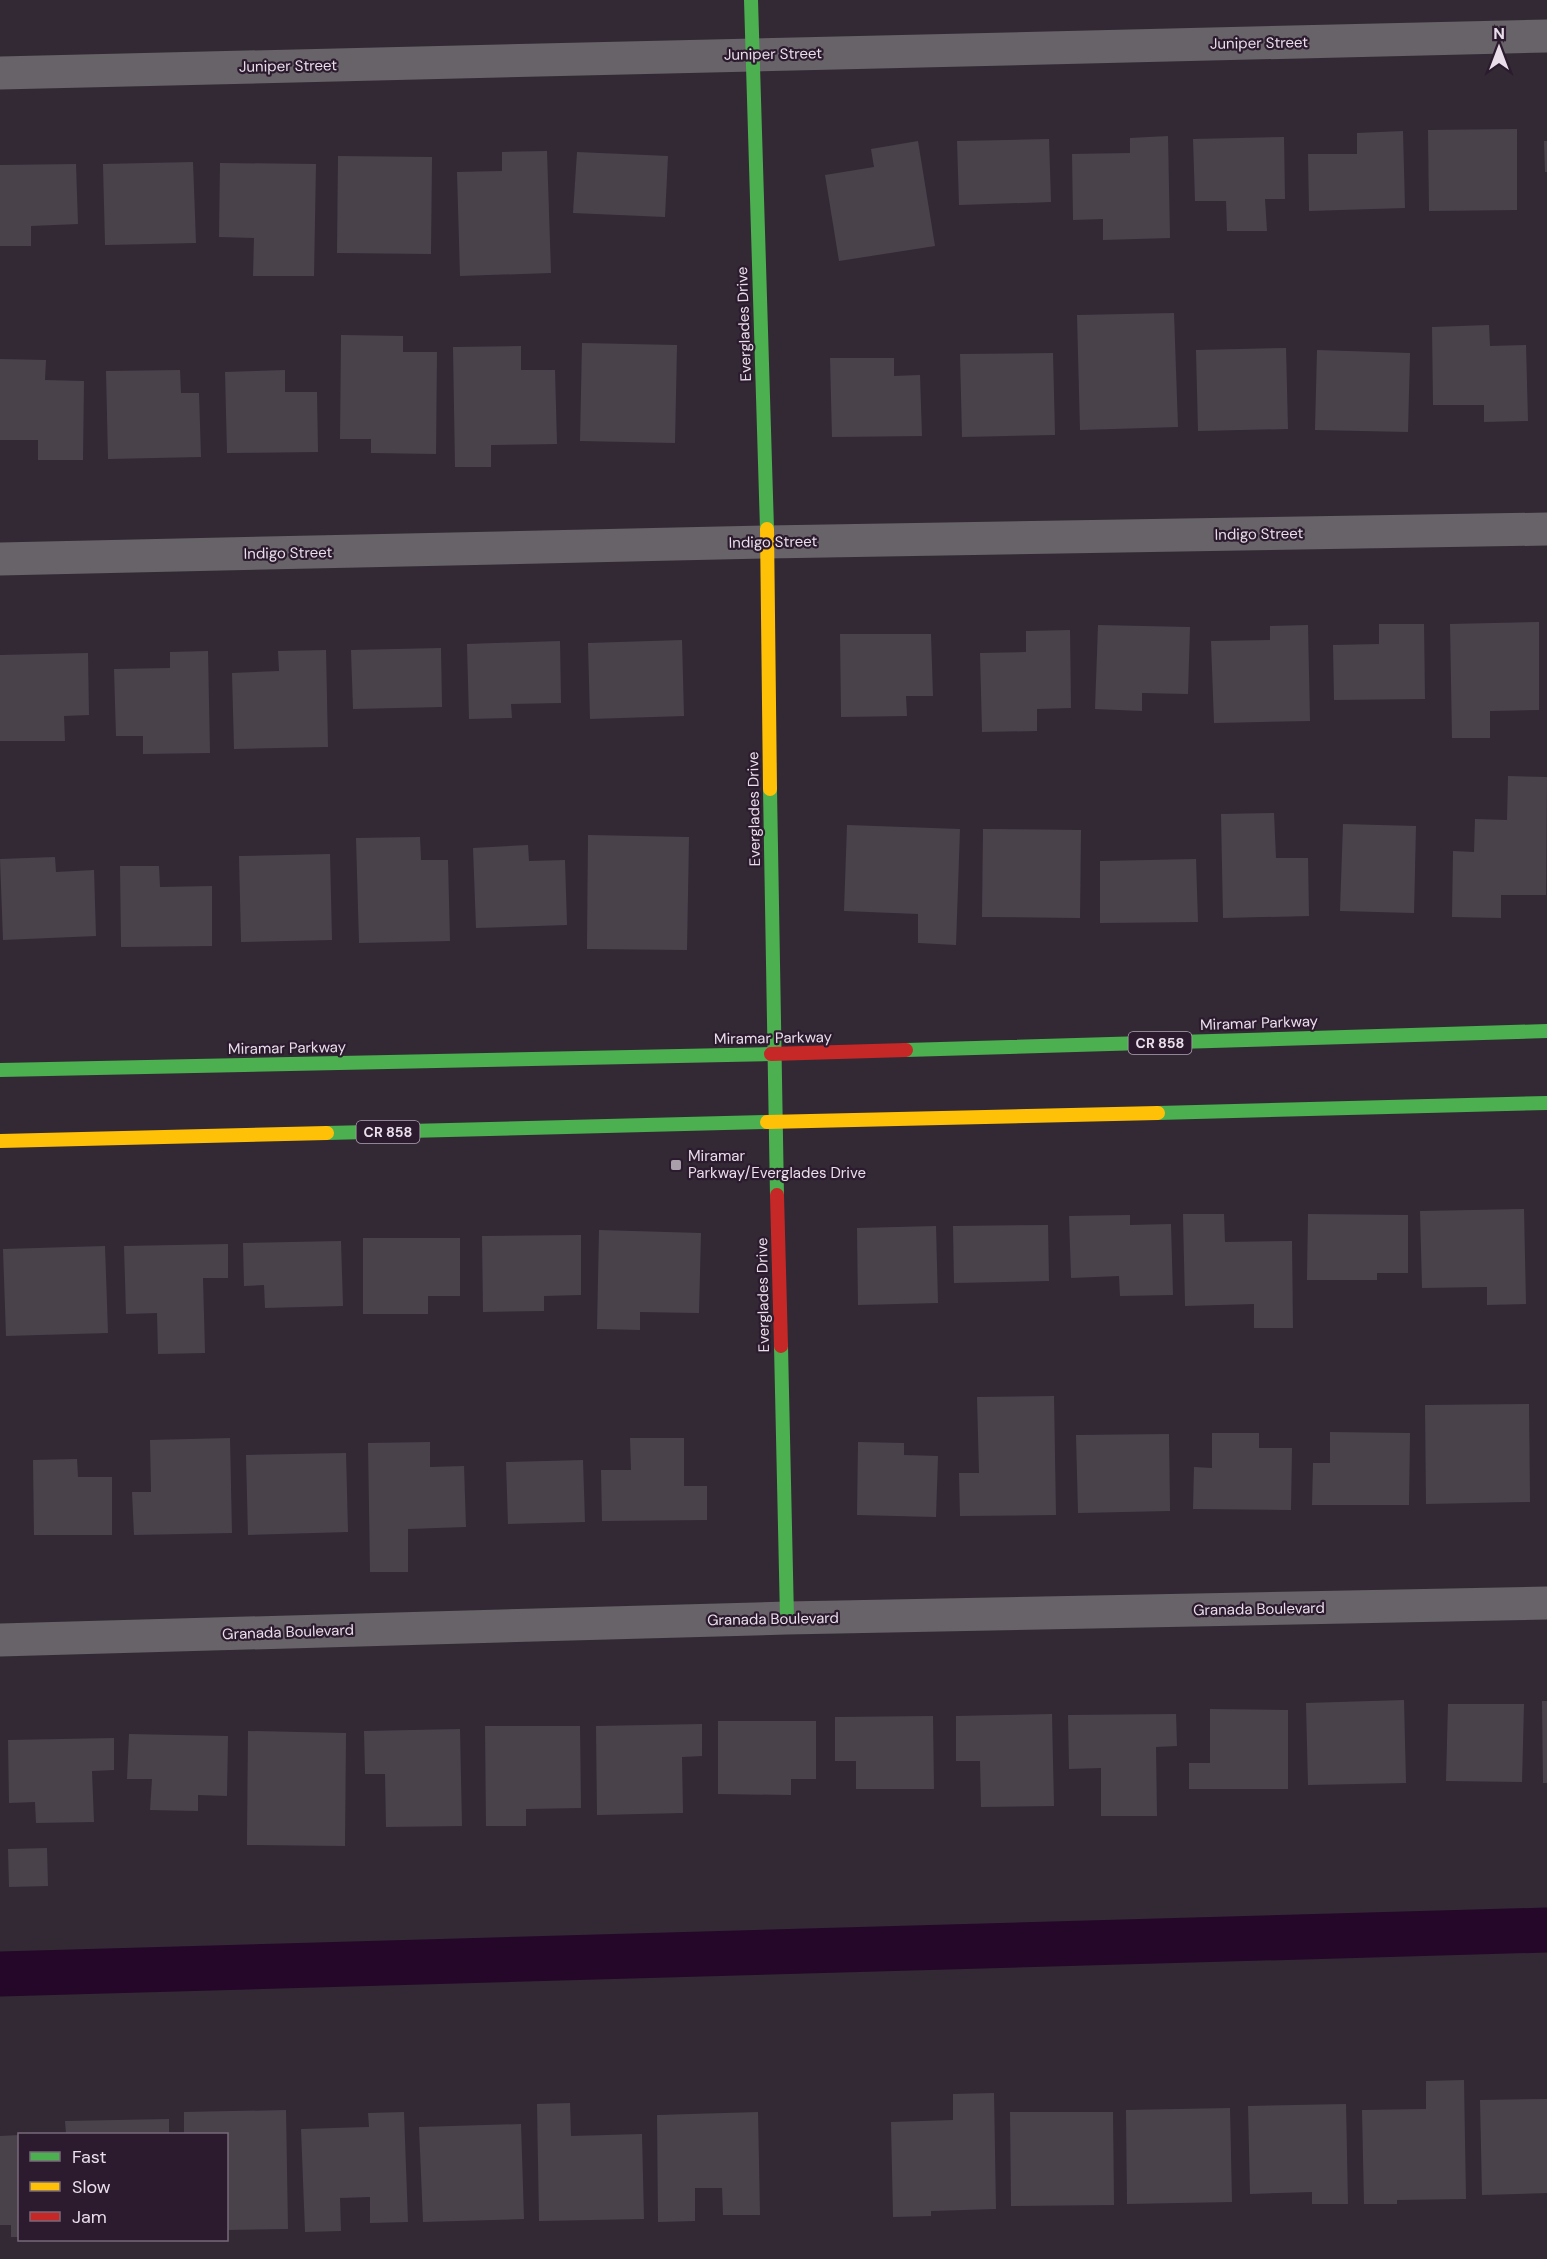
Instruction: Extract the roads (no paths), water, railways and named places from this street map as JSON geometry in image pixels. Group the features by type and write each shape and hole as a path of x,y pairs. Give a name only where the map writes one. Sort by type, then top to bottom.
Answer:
{"main road":[{"name":"Everglades Drive","path":"751,0 767,542 774,1054 788,1618"},
{"name":"Miramar Parkway","path":"0,1070 774,1054 1547,1031"},
{"name":"CR 858","path":"0,1141 1547,1103"}],"street":[{"name":"Juniper Street","path":"0,73 1547,36"},
{"name":"Indigo Street","path":"0,559 767,542 1547,529"},
{"name":"Granada Boulevard","path":"0,1640 788,1618 1547,1603"}],"waterway":[{"path":"0,1974 1547,1930"}],"place":[{"name":"Miramar Parkway/Everglades Drive","path":"676,1165"}]}
